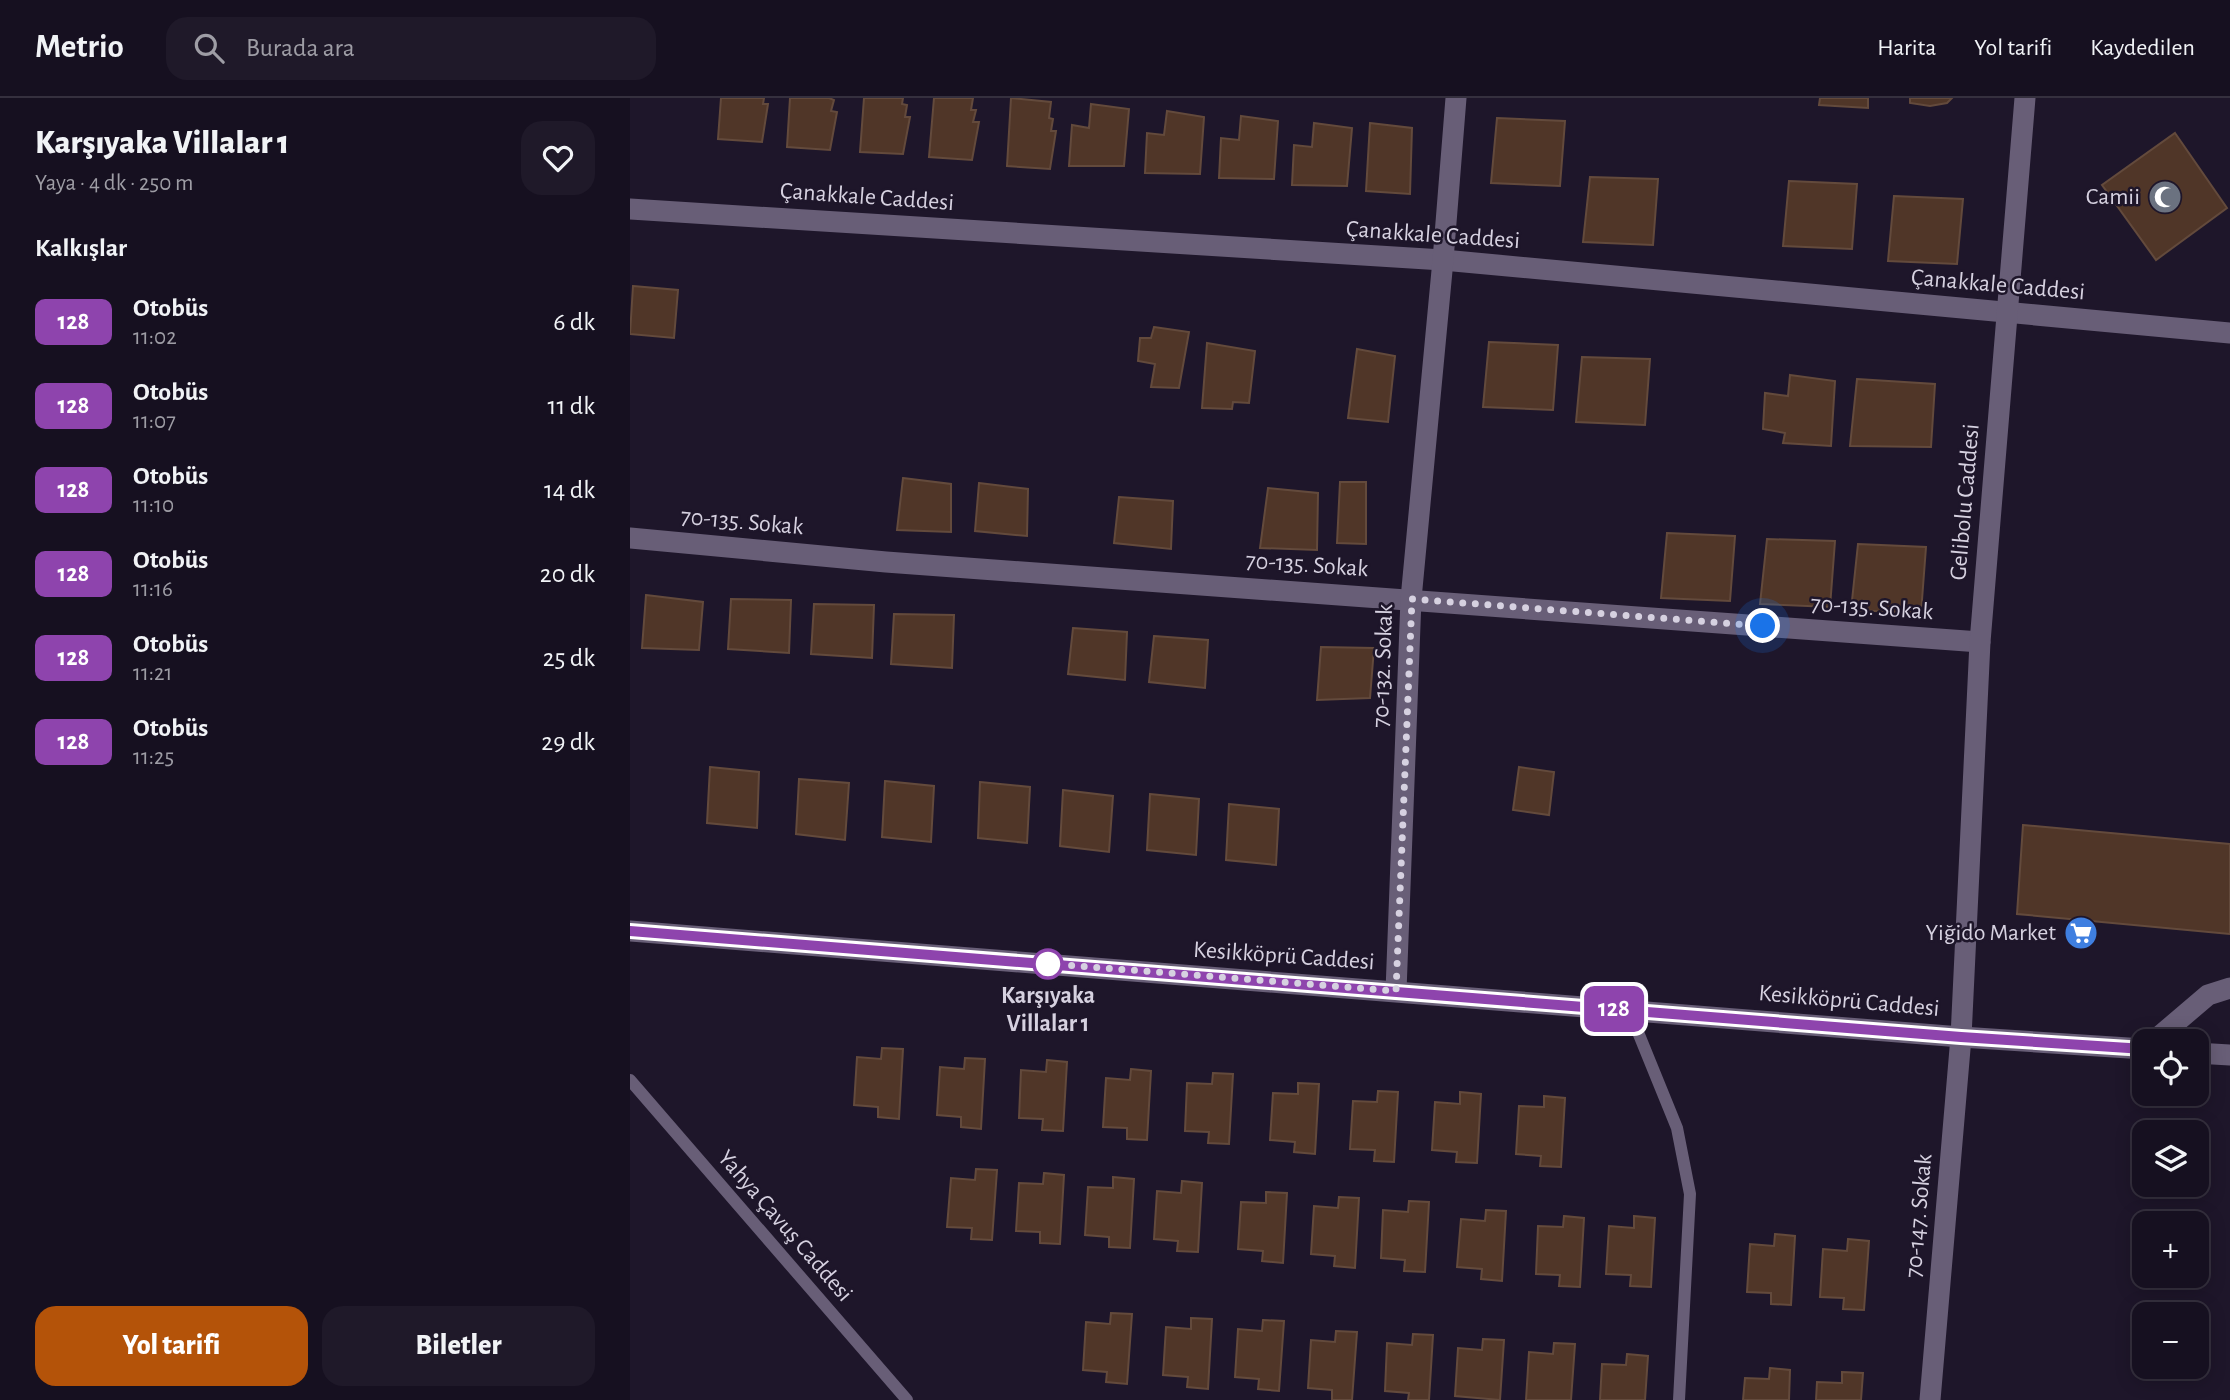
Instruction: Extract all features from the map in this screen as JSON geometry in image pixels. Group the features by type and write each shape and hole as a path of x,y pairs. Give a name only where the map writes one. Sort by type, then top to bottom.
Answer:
{"street":[{"name":"70-132. Sokak","path":"1396,991 1412,599 1456,98"},
{"name":"Gelibolu Caddesi","path":"1961,1037 1980,642 2025,98"},
{"name":"Çanakkale Caddesi","path":"630,209 1443,261 2230,333"},
{"name":"70-135. Sokak","path":"630,538 886,562 1980,642"},
{"name":"Kesikköprü Caddesi","path":"630,931 1961,1037 2132,1048"},
{"path":"2168,1029 2208,995 2230,988"},
{"name":"70-147. Sokak","path":"1930,1400 1961,1037"},
{"path":"2209,1054 2230,1055"}],"lane":[{"path":"1629,1010 1677,1128 1690,1194 1679,1400"},
{"name":"Yahya Çavuş Caddesi","path":"630,1080 907,1400"}],"building":[{"path":"721,98 764,98 763,104 768,104 762,142 718,139"},
{"path":"790,98 834,100 831,111 837,112 830,150 787,147"},
{"path":"864,98 903,98 902,104 907,105 905,117 910,117 903,154 860,152"},
{"path":"934,98 973,98 971,110 976,110 973,122 979,122 972,160 929,157"},
{"path":"1011,98 1051,102 1051,131 1056,131 1050,169 1007,166"},
{"path":"1820,98 1868,98 1868,108 1819,105"},
{"path":"1910,98 1952,98 1947,103 1930,106 1910,103"},
{"path":"1091,104 1129,109 1124,166 1069,166 1072,125 1089,128"},
{"path":"1167,111 1204,117 1200,174 1145,173 1147,133 1164,135"},
{"path":"1241,116 1278,121 1274,179 1219,178 1221,138 1239,140"},
{"path":"1497,118 1565,121 1560,186 1491,183"},
{"path":"1314,123 1352,128 1347,186 1292,185 1294,145 1312,147"},
{"path":"1370,123 1412,128 1410,194 1366,191"},
{"name":"Camii","path":"2175,133 2227,208 2156,260 2102,185"},
{"path":"1590,177 1658,179 1653,245 1583,242"},
{"path":"1789,181 1857,184 1852,249 1783,246"},
{"path":"1894,196 1963,199 1957,264 1888,261"},
{"path":"633,286 678,290 674,338 630,334"},
{"path":"1154,327 1189,332 1179,388 1151,387 1155,364 1138,361 1140,338 1151,338"},
{"path":"1489,342 1558,345 1553,410 1483,407"},
{"path":"1207,343 1255,351 1249,403 1233,402 1232,409 1202,408"},
{"path":"1357,349 1395,356 1388,422 1348,418"},
{"path":"1582,357 1650,359 1645,425 1576,422"},
{"path":"1790,375 1835,381 1831,446 1783,443 1785,433 1763,429 1765,393 1788,396"},
{"path":"1857,379 1935,384 1931,447 1850,446"},
{"path":"903,478 951,484 951,532 897,530"},
{"path":"1340,482 1366,482 1366,544 1337,543"},
{"path":"979,483 1028,489 1027,536 975,531"},
{"path":"1268,488 1318,493 1317,550 1260,548"},
{"path":"1119,497 1173,501 1171,549 1114,543"},
{"path":"1667,533 1735,536 1730,601 1661,598"},
{"path":"1767,539 1835,541 1830,607 1760,604"},
{"path":"1858,544 1926,547 1921,613 1851,610"},
{"path":"646,595 703,602 699,650 642,648"},
{"path":"731,599 791,600 789,653 728,649"},
{"path":"814,604 874,605 872,658 811,654"},
{"path":"894,614 954,615 952,668 891,664"},
{"path":"1073,628 1127,632 1125,680 1068,674"},
{"path":"1154,636 1208,640 1205,688 1149,682"},
{"path":"1321,647 1374,648 1370,698 1317,700"},
{"path":"710,767 759,772 757,828 707,823"},
{"path":"1519,767 1554,772 1549,815 1513,810"},
{"path":"799,779 849,783 845,840 796,834"},
{"path":"885,781 934,786 931,842 882,837"},
{"path":"980,782 1030,787 1027,843 978,838"},
{"path":"1063,790 1113,796 1109,852 1060,846"},
{"path":"1150,794 1199,799 1196,855 1147,850"},
{"path":"1229,804 1279,809 1276,865 1226,860"},
{"path":"2023,825 2230,844 2230,934 2017,914"},
{"path":"882,1048 903,1049 899,1119 878,1117 878,1107 854,1105 857,1057 881,1059"},
{"path":"965,1058 985,1059 981,1129 961,1127 961,1117 937,1115 940,1067 964,1069"},
{"path":"1047,1060 1067,1062 1063,1131 1042,1130 1043,1119 1019,1118 1021,1070 1046,1072"},
{"path":"1131,1069 1151,1071 1147,1140 1127,1139 1127,1128 1103,1127 1106,1078 1130,1080"},
{"path":"1213,1073 1233,1074 1229,1144 1208,1143 1209,1132 1185,1131 1187,1083 1212,1084"},
{"path":"1298,1083 1319,1084 1315,1154 1294,1152 1295,1142 1270,1140 1273,1093 1298,1094"},
{"path":"1378,1091 1398,1092 1394,1162 1374,1161 1375,1150 1350,1149 1353,1101 1377,1102"},
{"path":"1460,1092 1481,1094 1477,1163 1456,1162 1457,1152 1432,1150 1435,1102 1460,1104"},
{"path":"1544,1096 1565,1098 1561,1167 1540,1166 1541,1156 1516,1154 1519,1106 1544,1107"},
{"path":"976,1169 997,1170 992,1240 971,1239 972,1228 947,1227 951,1178 975,1180"},
{"path":"1044,1173 1064,1175 1060,1244 1040,1243 1040,1232 1016,1231 1019,1183 1043,1184"},
{"path":"1113,1177 1134,1179 1130,1248 1109,1247 1109,1237 1085,1235 1088,1187 1113,1188"},
{"path":"1182,1181 1202,1183 1198,1252 1177,1251 1178,1241 1154,1239 1157,1191 1181,1193"},
{"path":"1266,1192 1287,1193 1283,1263 1262,1261 1263,1251 1238,1249 1241,1202 1266,1203"},
{"path":"1339,1197 1359,1198 1355,1268 1334,1266 1335,1256 1311,1254 1314,1206 1338,1208"},
{"path":"1409,1201 1429,1202 1425,1272 1404,1271 1405,1260 1381,1258 1383,1210 1408,1212"},
{"path":"1486,1210 1506,1211 1502,1281 1481,1279 1482,1269 1457,1267 1461,1219 1485,1221"},
{"path":"1564,1216 1584,1218 1580,1287 1559,1286 1560,1275 1536,1274 1538,1226 1563,1227"},
{"path":"1634,1216 1655,1218 1651,1287 1630,1286 1631,1275 1606,1274 1609,1226 1634,1228"},
{"path":"1775,1234 1795,1236 1791,1305 1771,1304 1771,1293 1747,1292 1750,1244 1774,1246"},
{"path":"1848,1239 1869,1241 1864,1310 1843,1309 1844,1298 1820,1297 1823,1249 1847,1251"},
{"path":"1111,1313 1132,1314 1127,1384 1106,1382 1107,1372 1083,1370 1086,1322 1110,1324"},
{"path":"1191,1318 1212,1319 1208,1389 1187,1387 1188,1377 1163,1375 1166,1327 1191,1329"},
{"path":"1263,1320 1284,1321 1279,1391 1258,1389 1259,1379 1235,1377 1238,1329 1262,1331"},
{"path":"1336,1331 1357,1332 1352,1400 1332,1400 1332,1390 1308,1388 1311,1340 1335,1342"},
{"path":"1413,1334 1433,1335 1429,1400 1408,1400 1409,1393 1385,1391 1387,1343 1412,1345"},
{"path":"1483,1339 1504,1340 1500,1400 1455,1396 1458,1348 1482,1350"},
{"path":"1554,1343 1575,1344 1571,1400 1526,1400 1529,1352 1553,1354"},
{"path":"1627,1354 1648,1356 1645,1400 1600,1400 1602,1364 1626,1365"},
{"path":"1770,1368 1790,1370 1789,1400 1743,1400 1745,1378 1769,1379"},
{"path":"1842,1372 1863,1373 1861,1400 1816,1400 1817,1382 1842,1383"}],"bus line":[{"name":"128","path":"630,931 1961,1037 2132,1048"}],"place":[{"name":"Camii","path":"2165,197"},
{"name":"Yiğido Market","path":"2081,933"},
{"name":"Karşıyaka Villalar 1","path":"1048,964"}],"route":[{"path":"1048,964 1041,963 1396,991 1412,599 1763,626"}]}
